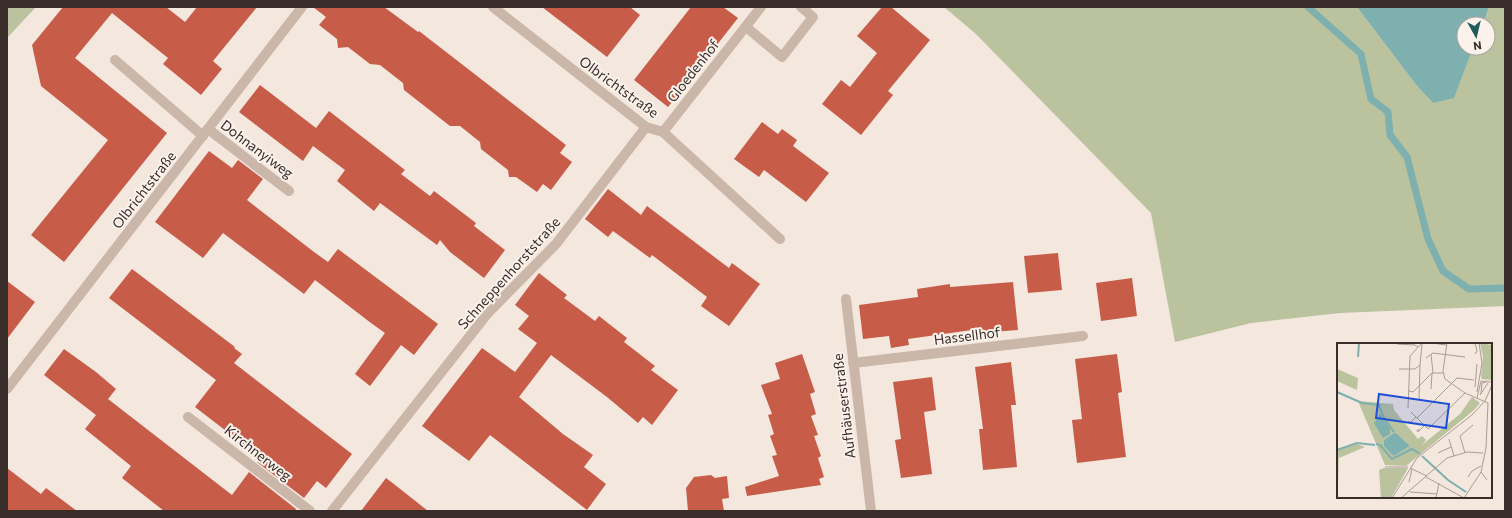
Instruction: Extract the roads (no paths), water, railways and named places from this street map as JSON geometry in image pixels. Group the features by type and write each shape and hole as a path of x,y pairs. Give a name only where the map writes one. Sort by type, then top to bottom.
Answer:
{"street":[{"name":"Olbrichtstraße","path":"7,389 302,7"},
{"name":"Olbrichtstraße","path":"493,7 646,127 663,132 780,238"},
{"name":"Gloedenhof","path":"663,132 761,7"},
{"path":"746,27 782,57 813,17 802,7"},
{"name":"Dohnanyiweg","path":"115,60 205,133 289,191"},
{"name":"Schneppenhorststraße","path":"332,511 488,313 556,244 646,127"},
{"name":"Aufhäuserstraße","path":"846,299 871,511"},
{"name":"Hassellhof","path":"853,363 1083,336"},
{"name":"Kirchnerweg","path":"188,417 310,511"}],"water":[{"path":"1357,7 1489,7 1486,16 1456,16 1456,56 1470,56 1454,98 1433,103 1417,86"}],"waterway":[{"path":"1308,7 1361,54 1371,99 1388,112 1390,135 1407,157 1428,239 1443,271 1469,289 1505,288"}]}
